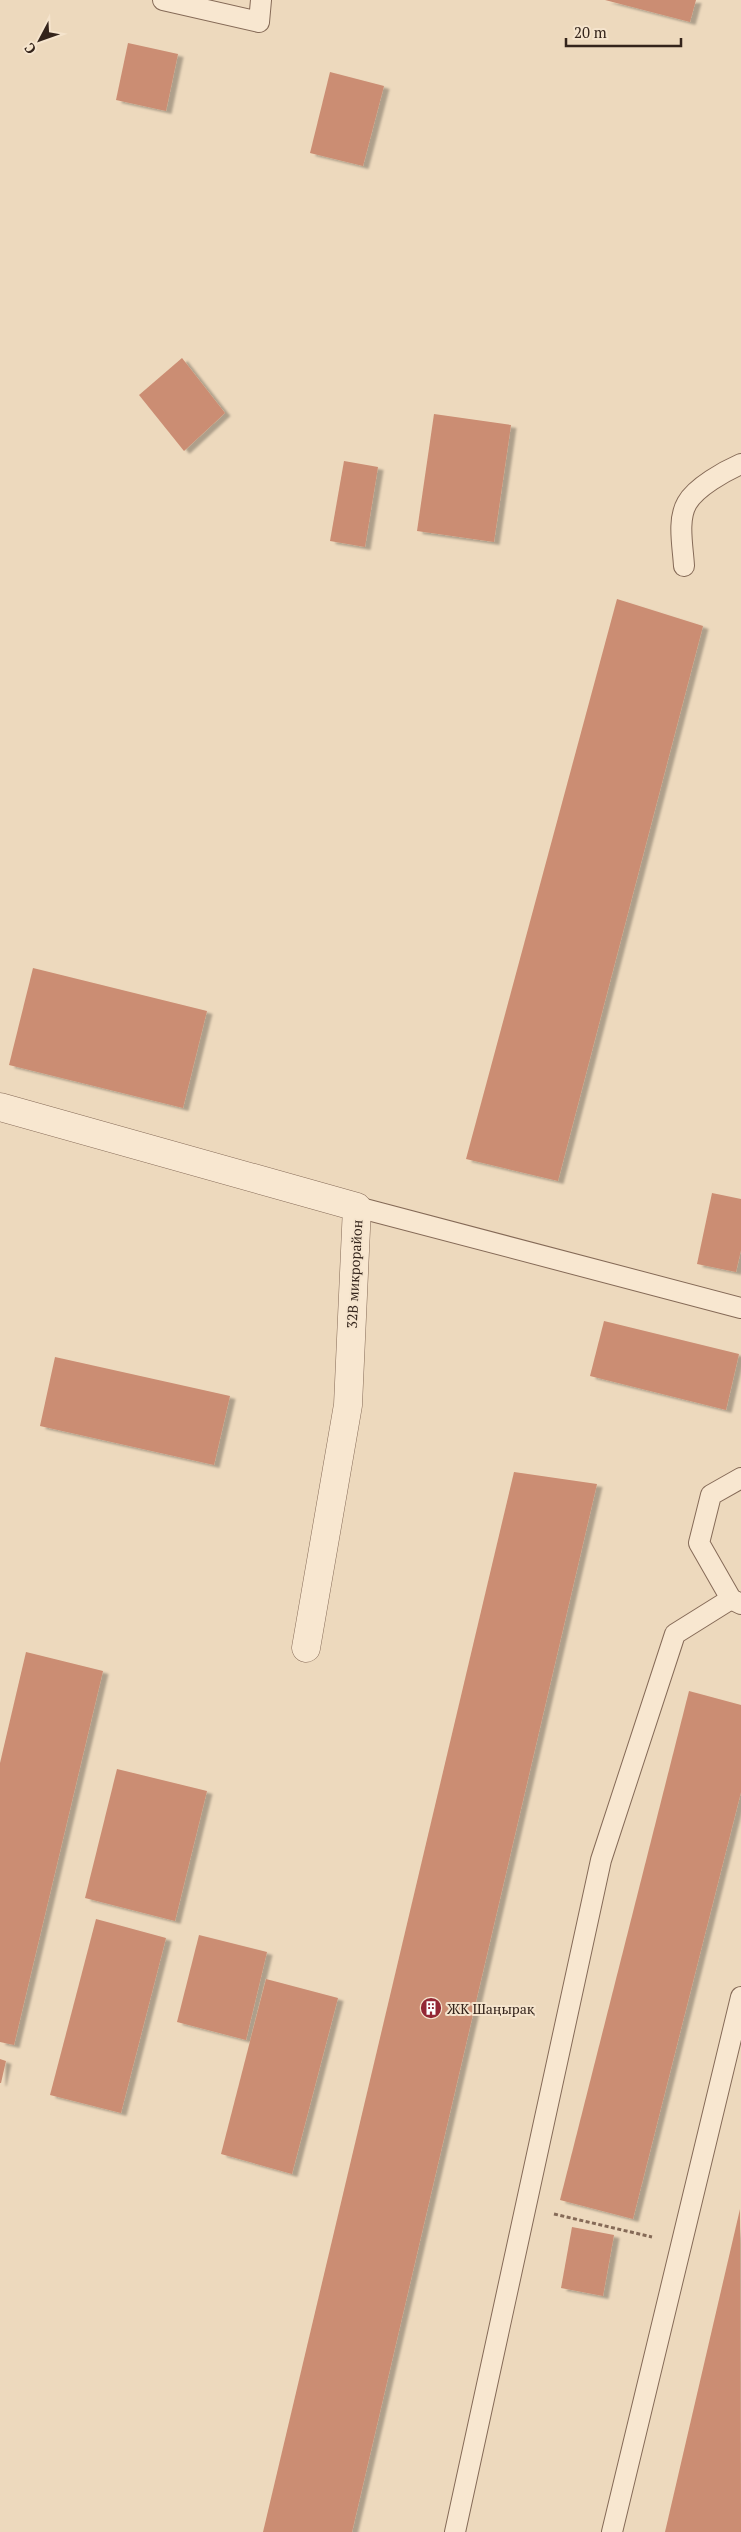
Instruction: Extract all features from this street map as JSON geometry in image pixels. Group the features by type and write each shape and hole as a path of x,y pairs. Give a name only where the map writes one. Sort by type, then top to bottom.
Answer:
{"street":[{"name":"32В микрорайон","path":"0,1107 357,1207 348,1405 306,1648"}],"lane":[{"path":"162,0 259,22 261,0"},
{"path":"684,566 682,522 687,503 708,483 741,464"},
{"path":"357,1207 741,1308"},
{"path":"455,2532 601,1860 675,1634 736,1602 699,1543 711,1495 741,1478"},
{"path":"612,2532 741,1997"}],"path":[{"path":"526,2208 681,2244"}],"building":[{"path":"605,0 696,0 690,22"},
{"path":"128,43 178,54 166,111 116,100"},
{"path":"330,72 384,86 363,166 310,153"},
{"path":"182,358 225,413 184,451 139,395"},
{"path":"434,414 511,425 494,542 417,531"},
{"path":"344,461 378,467 365,547 330,541"},
{"path":"617,599 703,626 558,1181 466,1159"},
{"path":"33,968 207,1011 183,1108 9,1065"},
{"path":"712,1193 741,1199 741,1250 736,1272 697,1264"},
{"path":"604,1321 739,1354 726,1410 590,1376"},
{"path":"55,1357 230,1396 214,1465 40,1426"},
{"name":"ЖК Шаңырақ","path":"514,1472 597,1484 352,2532 263,2532"},
{"path":"26,1652 103,1671 14,2045 0,2042 0,1763"},
{"path":"689,1691 741,1705 741,1792 633,2219 560,2200"},
{"path":"117,1769 207,1791 175,1921 85,1898"},
{"path":"96,1919 166,1938 121,2113 50,2095"},
{"path":"199,1935 267,1952 246,2040 177,2022"},
{"path":"266,1979 338,1998 292,2174 221,2154"},
{"path":"0,2059 6,2061 1,2083 0,2083"},
{"path":"740,2209 741,2532 665,2532"},
{"path":"572,2227 614,2235 603,2296 561,2288"}],"place":[{"name":"ЖК Шаңырақ","path":"431,2008"}]}
